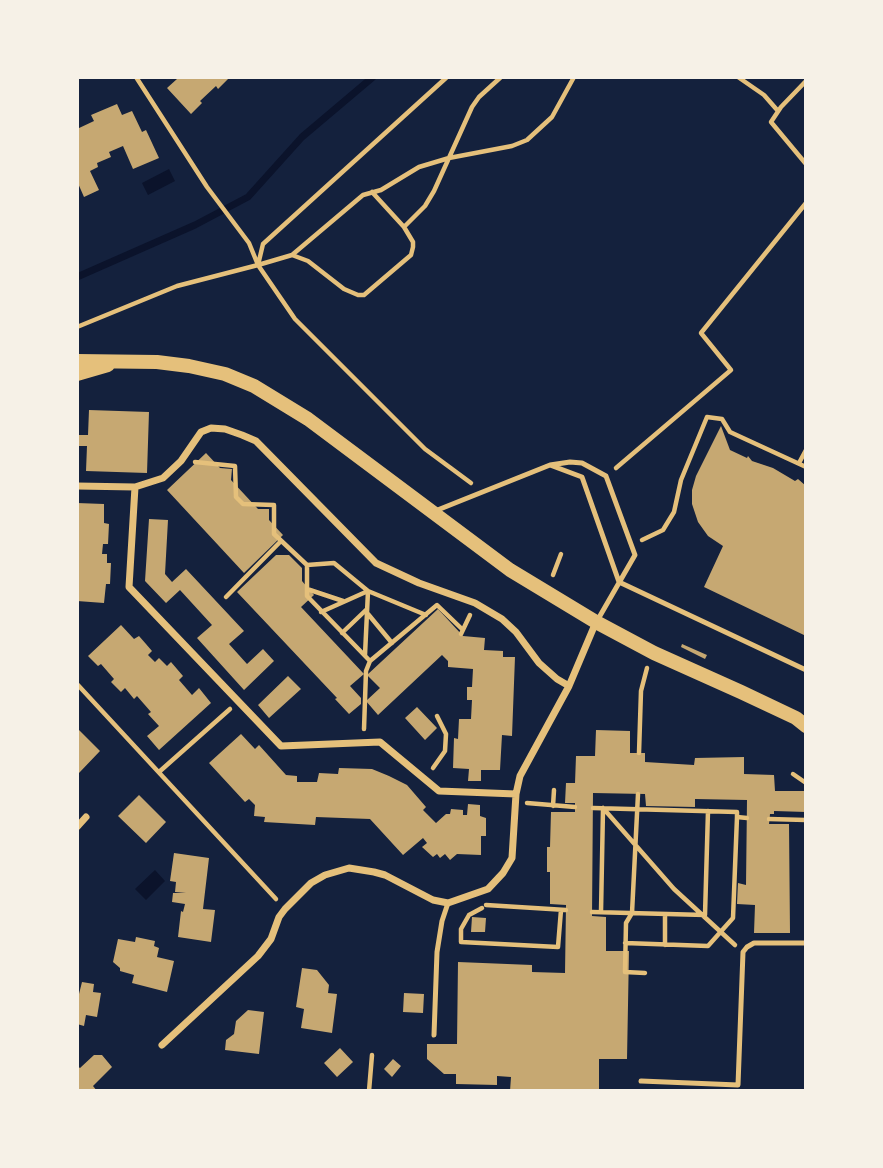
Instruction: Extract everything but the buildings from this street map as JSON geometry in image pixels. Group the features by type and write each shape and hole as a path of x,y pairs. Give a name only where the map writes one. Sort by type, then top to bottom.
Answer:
{"main road":[{"path":"77,361 188,366 225,374 254,386 308,419 510,570 653,653 796,718 806,726"},
{"path":"77,374 123,361"}],"street":[{"path":"77,486 135,487 163,478 181,461 201,432 211,428 225,429 249,438 277,461 376,563 419,583 475,603 502,619 516,632 539,663 569,686"},
{"path":"135,487 129,587 281,746 380,742 439,791 516,798"},
{"path":"162,1045 258,956 271,939 285,909 325,874 349,868 362,869 385,875 419,894 448,903 488,889 512,858 520,776 569,686 596,622"},
{"path":"77,827 86,817"}],"lane":[{"path":"432,512 550,465 582,463 606,476 635,555 596,622"},
{"path":"550,465 582,477 619,582 806,670"},
{"path":"434,1035 437,952 448,903"},
{"path":"641,1081 738,1085 743,953 754,943 806,943"}],"path":[{"path":"136,77 208,187 249,243 258,265 295,319 425,449 484,493"},
{"path":"258,265 263,244 447,77"},
{"path":"404,227 425,206 472,107 501,77"},
{"path":"77,327 177,286 292,255 363,195 381,190 419,167 527,141 552,117 574,77"},
{"path":"738,77 764,95 778,111"},
{"path":"806,81 771,122 806,164"},
{"path":"292,255 308,261 344,289 364,295 411,255 413,242 404,227 372,192"},
{"path":"606,476 731,370 701,333 806,203"},
{"path":"632,546 663,530 674,512 681,480 707,417 722,419 730,432 806,467"},
{"path":"799,463 806,450"},
{"path":"181,461 235,466 236,498 243,504 274,505 274,534 307,565 307,596 370,661"},
{"path":"226,597 282,541"},
{"path":"553,575 561,554"},
{"path":"307,565 334,563 368,591 425,615"},
{"path":"307,589 344,601"},
{"path":"321,612 368,591"},
{"path":"365,656 368,591"},
{"path":"363,742 366,671 370,661 437,605 462,632 475,603"},
{"path":"342,633 367,611"},
{"path":"367,611 392,643"},
{"path":"639,753 640,691 653,653"},
{"path":"77,684 285,909"},
{"path":"159,772 239,702"},
{"path":"423,778 438,763 445,751 446,734 437,716"},
{"path":"793,774 806,783"},
{"path":"552,806 554,790"},
{"path":"638,794 632,913 625,923 625,972 645,973"},
{"path":"516,798 552,806 575,807"},
{"path":"593,808 737,812 733,918 709,946 625,943"},
{"path":"604,808 674,889 743,953"},
{"path":"601,912 604,808"},
{"path":"705,915 708,811"},
{"path":"737,817 747,818"},
{"path":"769,819 806,820"},
{"path":"465,898 488,905 563,910 558,947 461,942 461,929 469,915 488,905"},
{"path":"592,912 705,915"},
{"path":"665,914 665,945"},
{"path":"442,921 461,929"},
{"path":"369,1091 372,1055"}],"water":[{"path":"169,169 175,181 148,195 142,183"},
{"path":"155,870 165,881 146,900 135,889"}],"waterway":[{"path":"77,277 195,225 248,197 302,137 373,77"}]}
